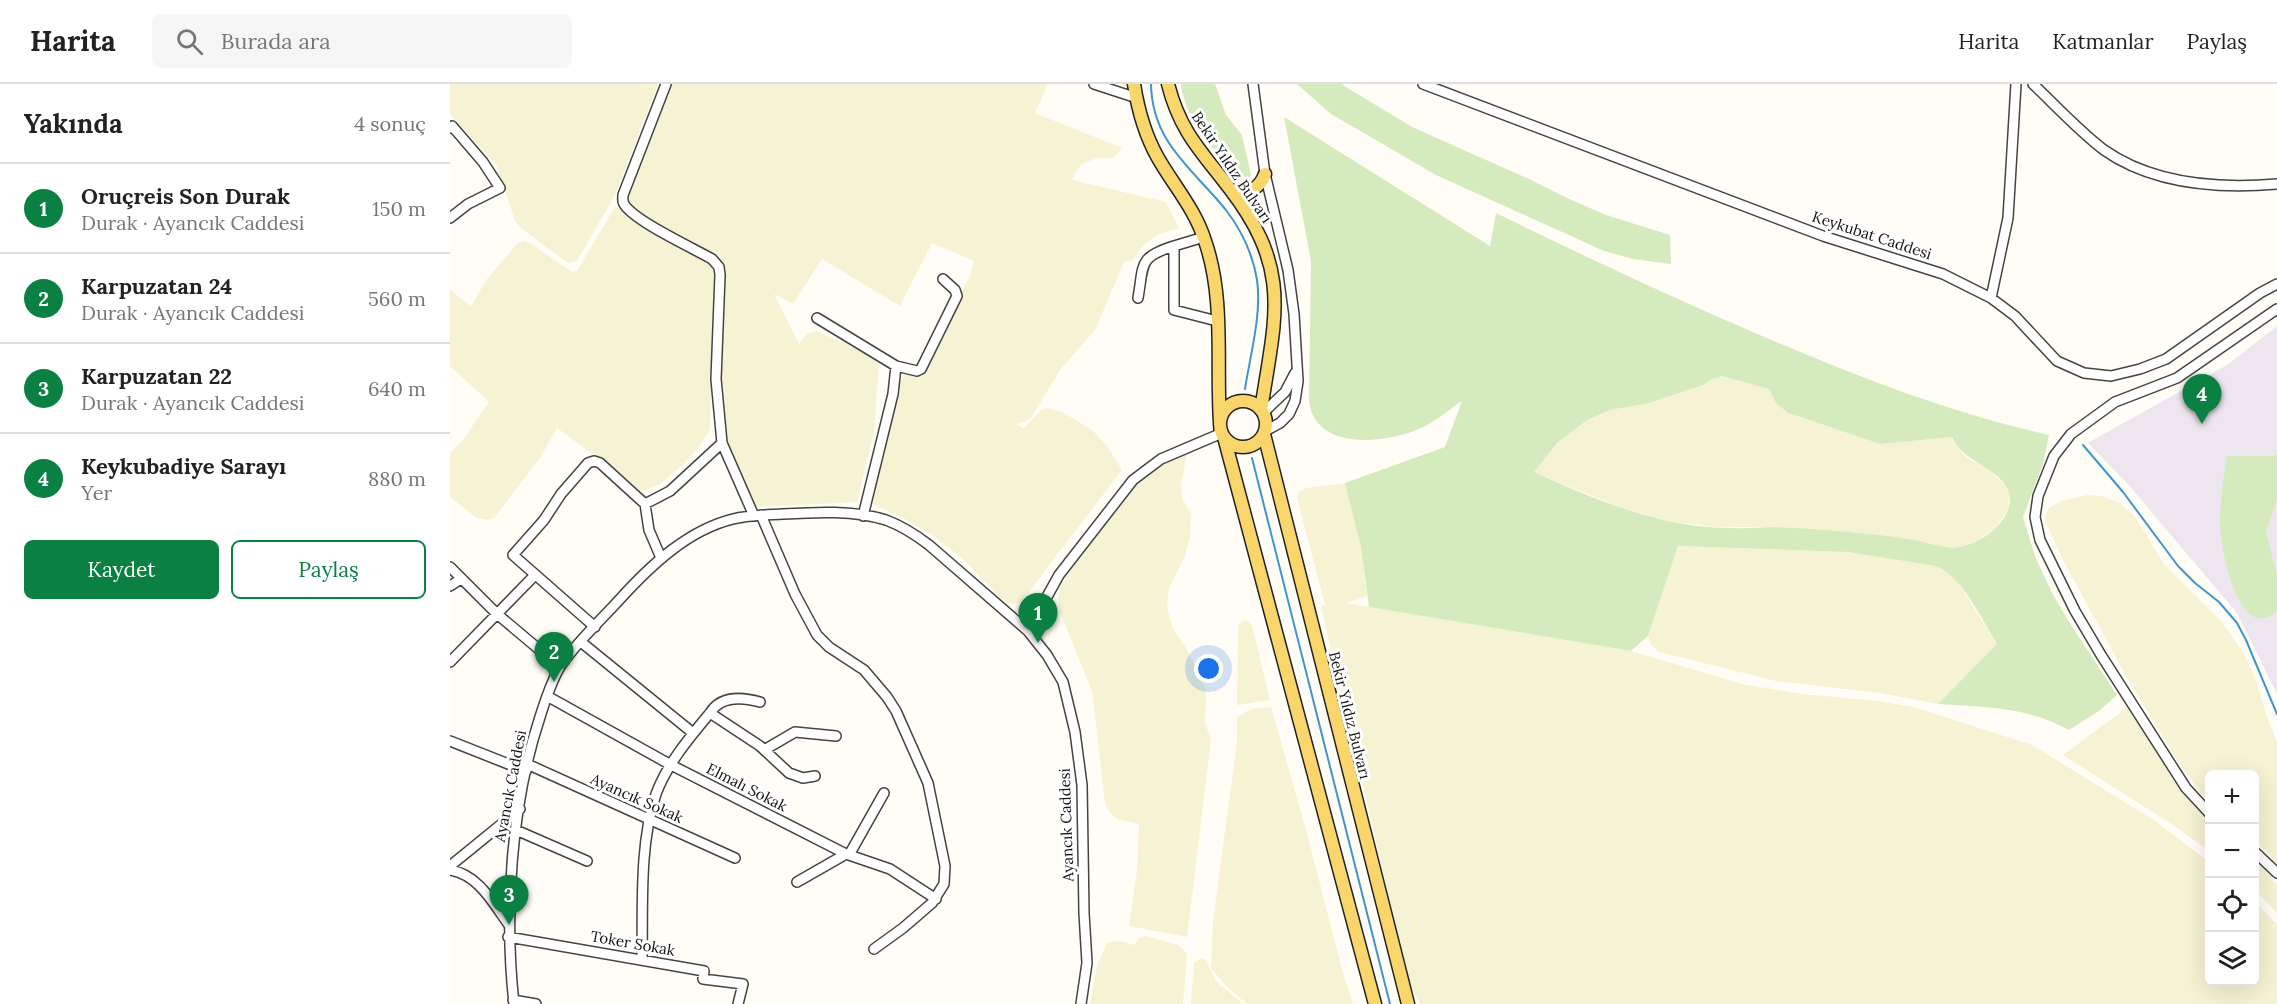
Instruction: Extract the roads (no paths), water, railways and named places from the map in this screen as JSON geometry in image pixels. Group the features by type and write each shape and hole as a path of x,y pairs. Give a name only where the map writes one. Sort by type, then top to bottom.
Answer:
{"main road":[{"path":"1134,84 1152,146 1188,203 1204,237 1214,272 1222,431 1375,1004"},
{"name":"Bekir Yıldız Bulvarı","path":"1168,84 1178,114 1190,139 1233,192 1259,232 1269,258 1275,284 1275,326 1262,412"},
{"path":"1233,192 1246,193 1254,189 1265,174"},
{"path":"1235,403 1250,403 1262,412 1266,421 1265,432 1256,443 1246,447 1236,446 1222,431 1227,409 1235,403"},
{"name":"Bekir Yıldız Bulvarı","path":"1265,432 1408,1004"}],"street":[{"path":"666,84 623,200 627,207 650,226 712,259 719,267 720,302 716,379 722,443 817,635 829,647 864,670 896,711 928,783 945,872 944,884 936,900 874,949"},
{"path":"1094,84 1137,98"},
{"path":"1253,84 1265,174 1288,270 1294,314 1298,387 1293,408 1280,423 1265,432"},
{"name":"Keykubat Caddesi","path":"1423,84 1823,236 1943,274 1991,298 2015,316 2057,361 2084,373 2111,376 2166,359 2260,293 2277,284"},
{"path":"1991,298 2008,218 2016,84"},
{"path":"2033,84 2097,144 2136,168 2171,179 2199,184 2240,186 2277,184"},
{"path":"450,218 468,204 500,188 483,162 451,127"},
{"path":"1138,298 1148,258 1155,252 1204,237"},
{"path":"1174,246 1174,310 1217,321"},
{"path":"817,318 896,366 914,372 921,369 957,296 955,290 943,279"},
{"path":"2205,809 2195,800 2178,776 2075,611 2038,532 2035,517 2036,503 2049,467 2059,448 2071,434 2115,402 2177,378 2277,309"},
{"path":"863,516 893,394 896,366"},
{"path":"1262,412 1288,388 1296,367"},
{"path":"1028,631 1059,575 1133,480 1161,459 1222,431"},
{"path":"645,504 670,491 722,443"},
{"path":"595,627 513,555 544,520 561,494 588,463 600,463 645,504 649,530 661,558"},
{"name":"Ayancık Caddesi","path":"513,1002 508,937 519,808 526,768 548,696 560,667 649,567 716,525 735,518 818,513 863,516 896,524 930,545 1028,631 1047,655 1063,682 1075,732 1082,786 1087,963 1081,1004"},
{"path":"450,567 497,614 560,667"},
{"path":"450,662 535,575"},
{"path":"450,586 460,579"},
{"path":"581,642 693,733"},
{"name":"Elmalı Sokak","path":"548,696 671,765 848,854 891,869 936,900"},
{"path":"642,960 644,872 650,821 657,793 671,765 716,704 729,699 760,702"},
{"path":"710,713 764,750 789,773 803,778 814,776"},
{"path":"764,750 795,732 836,736"},
{"name":"Ayancık Sokak","path":"450,741 526,768 735,858"},
{"path":"797,882 848,854 884,793"},
{"path":"509,925 474,880 450,868 519,808"},
{"path":"516,830 587,861"},
{"path":"2259,855 2277,873"},
{"name":"Toker Sokak","path":"508,937 704,971 703,979 743,984 738,1004"},
{"path":"513,1002 536,1004"}],"waterway":[{"path":"1151,84 1153,105 1166,139 1176,154 1232,218 1253,261 1257,280 1258,307 1245,389"},
{"path":"2083,445 2123,492 2178,566 2219,602 2237,623 2277,714"},
{"path":"1252,458 1390,1004"}],"place":[{"name":"Keykubadiye Sarayı","path":"2202,424"},
{"name":"Oruçreis Son Durak","path":"1038,643"},
{"name":"Karpuzatan 24","path":"554,682"},
{"name":"Karpuzatan 22","path":"509,925"}]}
